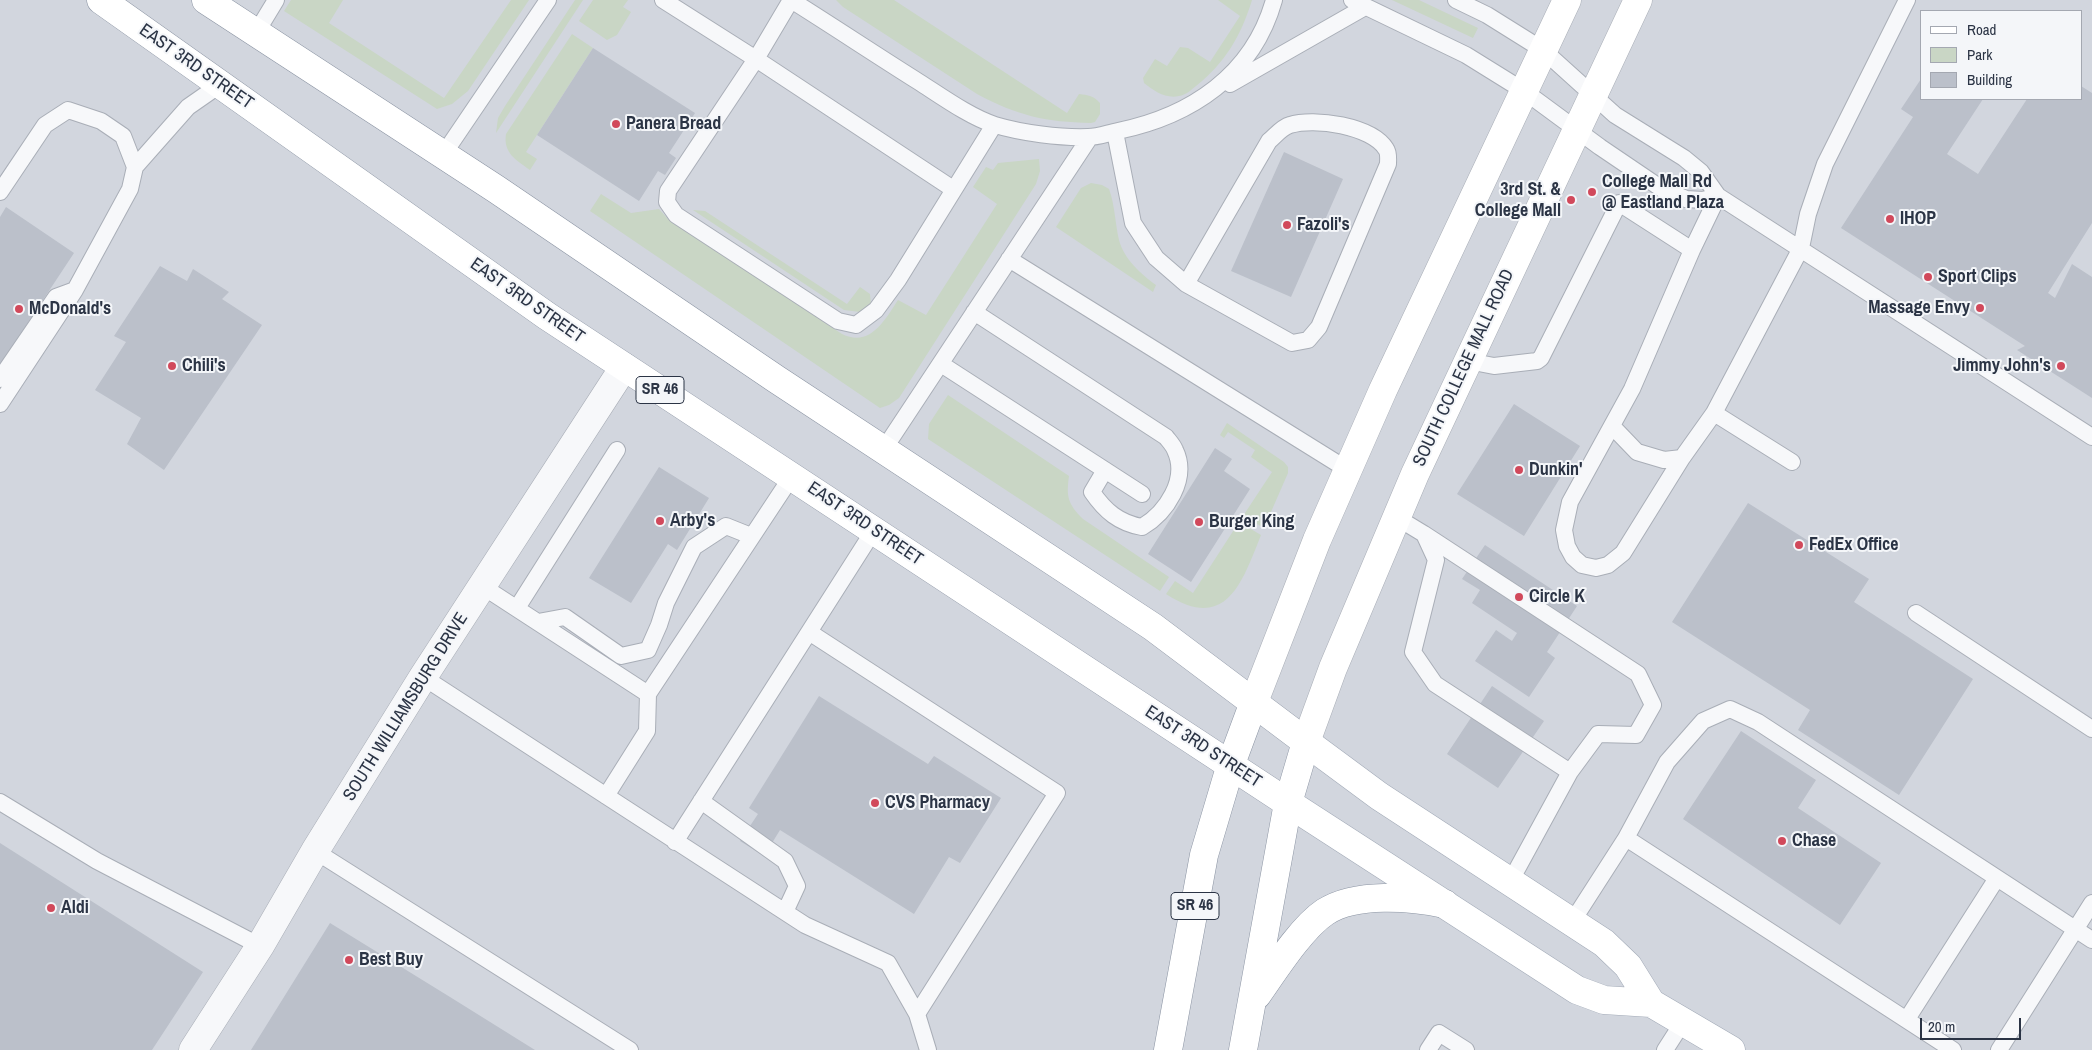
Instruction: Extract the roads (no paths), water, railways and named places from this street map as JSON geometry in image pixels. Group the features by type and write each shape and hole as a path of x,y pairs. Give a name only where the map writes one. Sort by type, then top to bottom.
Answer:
{"main road":[{"name":"EAST 3RD STREET","path":"101,0 547,316 1569,985 1586,995 1613,1001 1651,1003 1731,1050"},
{"path":"206,0 443,155 1153,627 1379,796 1604,943 1617,954 1638,980 1651,1003"},
{"path":"1254,702 1312,553 1348,470 1417,317 1567,0"},
{"name":"SOUTH COLLEGE MALL ROAD","path":"1243,1050 1288,802 1306,742 1333,668 1396,517 1638,0"},
{"name":"SR 46","path":"1168,1050 1204,854 1231,764 1254,702"},
{"path":"1252,1003 1307,928 1319,916 1331,909 1354,902 1388,899 1417,900 1445,904"}],"street":[{"name":"SOUTH WILLIAMSBURG DRIVE","path":"193,1050 260,946 315,851 423,677 624,367"}],"lane":[{"path":"256,33 276,0"},
{"path":"443,155 548,0"},
{"path":"663,0 953,189"},
{"path":"994,124 898,280 876,310 867,319 856,325 838,321 676,215 667,202 668,191 756,59 791,0 955,105 994,124 1056,136 1090,137 1161,120 1204,99 1358,3 1466,56 1524,90 1577,130 1662,189 1686,199 1703,200 1718,196"},
{"path":"1204,99 1236,70 1252,50 1269,18 1274,0"},
{"path":"1456,0 1486,15 1543,50 1615,114 1701,172 1718,196 2092,437"},
{"path":"1718,196 1692,250 1632,389 1570,502 1564,530 1567,546 1573,557 1582,565 1596,568 1608,564 1623,553 1682,458 1714,413 1801,248 1808,214 1825,164 1907,0"},
{"path":"0,404 75,290 130,189 135,168 188,107 221,84"},
{"path":"0,192 45,125 68,110 101,121 123,136 135,168"},
{"path":"1115,132 1133,223 1156,258 1186,284 1292,343 1308,340 1319,327 1388,164 1387,150 1374,137 1343,126 1309,122 1288,125 1268,141 1186,284"},
{"path":"884,449 1090,137"},
{"path":"1468,361 1494,366 1537,361 1542,358 1619,203 1692,250"},
{"path":"1009,259 1348,470"},
{"path":"0,379 56,297 75,290"},
{"path":"974,312 1166,437 1176,451 1179,472 1177,485 1160,513 1142,527 1128,525 1114,516 1101,505 1092,492 1105,470"},
{"path":"941,364 1142,494"},
{"path":"1714,413 1792,462"},
{"path":"1612,426 1637,452 1664,460 1682,458"},
{"path":"517,608 616,450"},
{"path":"606,796 647,731 648,694 792,476"},
{"path":"1396,517 1638,674 1653,705 1636,735 1598,734 1570,772 1510,882"},
{"path":"538,622 565,617 621,656 648,650 666,603 694,547 726,526 752,536"},
{"path":"675,842 874,530"},
{"path":"1424,534 1436,560 1413,652 1435,684 1570,772"},
{"path":"482,586 648,694"},
{"path":"1916,613 2092,729"},
{"path":"809,632 1057,793 917,1014"},
{"path":"423,677 805,925 888,963 917,1014 928,1050"},
{"path":"1572,922 1626,838 1667,762 1703,721 1730,709 1758,722 2092,940"},
{"path":"701,801 785,861 796,886 785,912"},
{"path":"0,802 97,861 260,946"},
{"path":"1626,838 1952,1050"},
{"path":"315,851 630,1050"},
{"path":"1906,1019 1997,878"},
{"path":"2000,1050 2092,903"},
{"path":"1665,1050 1684,1022"},
{"path":"1428,1050 1439,1034 1466,1050"}],"place":[{"name":"Panera Bread","path":"616,124"},
{"name":"College Mall Rd @ Eastland Plaza","path":"1592,192"},
{"name":"3rd St. & College Mall","path":"1571,200"},
{"name":"IHOP","path":"1890,219"},
{"name":"Fazoli's","path":"1287,225"},
{"name":"Sport Clips","path":"1928,277"},
{"name":"Massage Envy","path":"1980,308"},
{"name":"McDonald's","path":"19,309"},
{"name":"Chili's","path":"172,366"},
{"name":"Jimmy John's","path":"2061,366"},
{"name":"Dunkin'","path":"1519,470"},
{"name":"Arby's","path":"660,521"},
{"name":"Burger King","path":"1199,522"},
{"name":"FedEx Office","path":"1799,545"},
{"name":"Circle K","path":"1519,597"},
{"name":"CVS Pharmacy","path":"875,803"},
{"name":"Chase","path":"1782,841"},
{"name":"Aldi","path":"51,908"},
{"name":"Best Buy","path":"349,960"}]}
